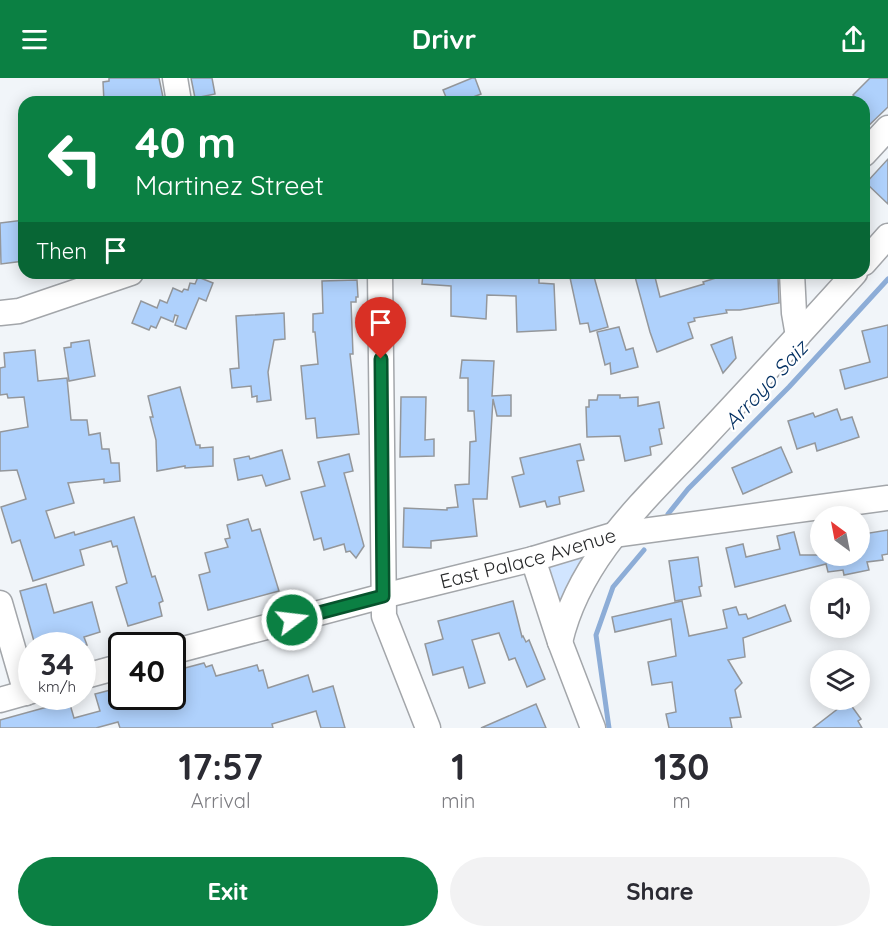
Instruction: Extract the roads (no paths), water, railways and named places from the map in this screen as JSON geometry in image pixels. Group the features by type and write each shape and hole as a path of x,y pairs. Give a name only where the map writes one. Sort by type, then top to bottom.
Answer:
{"street":[{"path":"175,78 178,96"},
{"path":"870,148 888,128"},
{"path":"870,256 888,236"},
{"path":"0,313 19,311 113,279"},
{"path":"380,279 384,616 428,728"},
{"path":"792,279 798,336"},
{"path":"560,642 566,618 578,589 613,536 850,279"},
{"name":"East Palace Avenue","path":"186,648 533,559 613,536 888,498"},
{"path":"533,559 560,642 593,728"},
{"path":"0,603 18,658"},
{"path":"0,700 18,695"}],"waterway":[{"name":"Arroyo Saiz","path":"668,514 688,489 789,387 888,279"},
{"name":"Arroyo Saiz","path":"609,728 596,635 613,587 644,550"}]}
